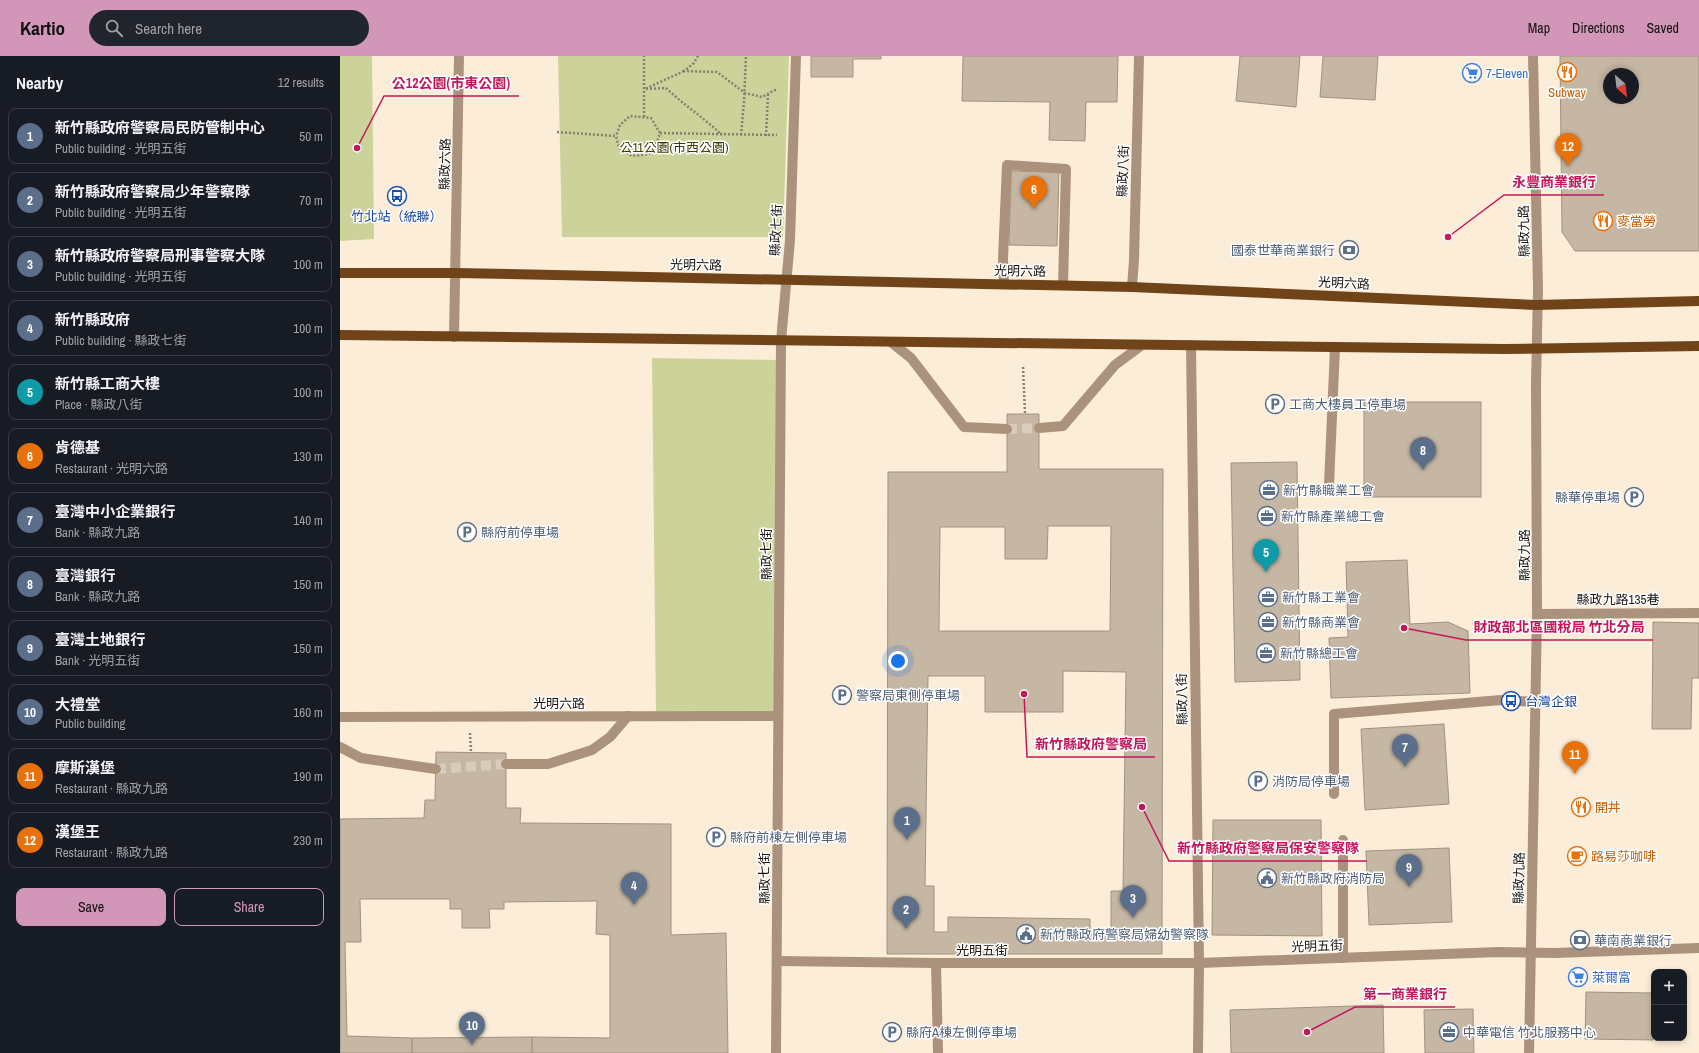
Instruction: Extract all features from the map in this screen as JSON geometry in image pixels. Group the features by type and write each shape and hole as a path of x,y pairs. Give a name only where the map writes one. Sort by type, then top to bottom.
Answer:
{"main road":[{"name":"光明六路","path":"340,273 456,273 1063,285 1536,305 1699,301"},
{"path":"340,335 1536,350 1699,346"}],"street":[{"name":"縣政六路","path":"454,337 459,56"},
{"name":"縣政七街","path":"776,1053 781,340 790,240 796,56"},
{"name":"縣政八街","path":"1132,287 1139,56"},
{"name":"縣政九路","path":"1529,1053 1537,614 1536,305 1538,288 1533,56"},
{"path":"1004,284 1003,259 1007,166 1066,168 1063,285"},
{"path":"891,342 911,358 964,427 1007,429"},
{"path":"1039,428 1063,426 1114,365 1142,345"},
{"name":"縣政八街","path":"1191,346 1199,963 1198,1053"},
{"path":"1329,485 1335,347"},
{"name":"縣政九路135巷","path":"1537,614 1699,612"},
{"path":"1334,794 1334,714 1502,700 1535,702"},
{"path":"506,764 548,764 592,750 610,737 628,716"},
{"name":"光明六路","path":"340,717 778,716"},
{"path":"340,747 361,758 436,769"},
{"path":"1343,958 1344,840"},
{"name":"光明五街","path":"777,961 936,963 1199,963 1491,952 1530,953 1699,948"},
{"path":"936,963 938,1053"}],"path":[{"path":"644,56 644,117"},
{"path":"645,89 684,71 694,63 698,56"},
{"path":"741,135 745,93 746,56"},
{"path":"684,71 717,72 745,93 762,97 779,88"},
{"path":"645,89 666,88 688,108 710,123 722,135"},
{"path":"766,136 768,95"},
{"path":"630,116 651,118 660,133 656,145 649,154 632,156 619,148 616,136 620,125 630,116"},
{"path":"556,132 616,136"},
{"path":"660,133 766,136 782,135 793,137"},
{"path":"1023,367 1025,414"}],"green space":[{"path":"340,56 372,56 374,239 340,241"},
{"name":"公11公園(市西公園)","path":"558,56 789,56 783,237 562,237"},
{"path":"652,358 780,360 778,716 656,716"}],"building":[{"path":"811,56 881,56 881,59 853,59 853,77 811,77"},
{"path":"963,56 1118,56 1117,102 1086,102 1085,141 1049,140 1050,102 962,101"},
{"path":"1240,56 1300,56 1296,107 1236,101"},
{"path":"1323,56 1378,56 1375,100 1320,97"},
{"path":"1560,56 1699,56 1699,251 1575,251 1562,232"},
{"path":"1011,171 1059,172 1057,246 1009,245"},
{"path":"1364,402 1481,402 1481,497 1364,497"},
{"path":"1007,414 1039,414 1039,469 1163,469 1162,954 887,954 888,472 1007,472","holes":["1048,526 1111,526 1110,631 939,631 940,527 1005,527 1005,559 1047,559","1063,671 1126,672 1123,891 1111,891 1111,934 1090,934 1090,919 948,917 948,932 934,932 934,886 925,886 928,676 985,676 985,712 1063,712"]},
{"path":"1297,462 1300,680 1235,682 1231,463"},
{"path":"1407,560 1410,624 1448,622 1468,631 1470,693 1331,698 1329,638 1348,637 1346,562"},
{"path":"1653,622 1699,623 1699,678 1692,678 1691,729 1652,729"},
{"path":"1444,724 1449,804 1365,810 1361,729"},
{"path":"436,752 506,753 506,808 521,808 520,823 671,824 671,935 726,933 728,1053 532,1053 532,1037 610,1038 610,935 596,934 597,901 504,902 504,909 489,909 490,928 462,928 462,909 450,909 450,899 360,899 361,942 345,942 347,1036 412,1038 412,1053 340,1053 340,819 424,818 425,800 435,800"},
{"name":"新竹縣政府消防局","path":"1213,820 1321,820 1322,936 1212,935"},
{"path":"1449,848 1452,922 1369,925 1366,851"},
{"path":"1586,992 1651,993 1651,1040 1585,1039"},
{"path":"1383,1005 1384,1053 1231,1053 1230,1010"},
{"name":"中華電信 竹北服務中心","path":"1473,1009 1474,1053 1425,1053 1424,1010"},
{"path":"532,1037 532,1053 412,1053 412,1038"}],"tunnel":[{"path":"1007,429 1039,428"},
{"path":"436,769 506,764"}],"place":[{"name":"Subway","path":"1567,72"},
{"name":"7-Eleven","path":"1472,73"},
{"name":"公12公園(市東公園)","path":"357,148"},
{"name":"漢堡王","path":"1568,166"},
{"name":"竹北站（統聯）","path":"397,196"},
{"name":"肯德基","path":"1034,209"},
{"name":"麥當勞","path":"1603,221"},
{"name":"永豐商業銀行","path":"1448,237"},
{"name":"國泰世華商業銀行","path":"1349,250"},
{"name":"工商大樓員工停車場","path":"1275,404"},
{"name":"臺灣銀行","path":"1423,470"},
{"name":"新竹縣職業工會","path":"1269,490"},
{"name":"縣華停車場","path":"1634,497"},
{"name":"新竹縣產業總工會","path":"1267,516"},
{"name":"縣府前停車場","path":"467,532"},
{"name":"新竹縣工商大樓","path":"1266,572"},
{"name":"新竹縣工業會","path":"1268,597"},
{"name":"新竹縣商業會","path":"1268,622"},
{"name":"財政部北區國稅局 竹北分局","path":"1404,628"},
{"name":"新竹縣總工會","path":"1266,653"},
{"name":"新竹縣政府警察局","path":"1024,694"},
{"name":"警察局東側停車場","path":"842,695"},
{"name":"台灣企銀","path":"1511,701"},
{"name":"臺灣中小企業銀行","path":"1405,767"},
{"name":"摩斯漢堡","path":"1575,774"},
{"name":"消防局停車場","path":"1258,781"},
{"name":"新竹縣政府警察局保安警察隊","path":"1142,807"},
{"name":"開丼","path":"1581,807"},
{"name":"縣府前棟左側停車場","path":"716,837"},
{"name":"新竹縣政府警察局民防管制中心","path":"907,840"},
{"name":"路易莎咖啡","path":"1577,856"},
{"name":"新竹縣政府消防局","path":"1267,878"},
{"name":"臺灣土地銀行","path":"1409,887"},
{"name":"新竹縣政府","path":"634,905"},
{"name":"新竹縣政府警察局刑事警察大隊","path":"1133,918"},
{"name":"新竹縣政府警察局少年警察隊","path":"906,929"},
{"name":"新竹縣政府警察局婦幼警察隊","path":"1026,934"},
{"name":"華南商業銀行","path":"1580,940"},
{"name":"萊爾富","path":"1578,977"},
{"name":"縣府A棟左側停車場","path":"892,1032"},
{"name":"第一商業銀行","path":"1307,1032"},
{"name":"中華電信 竹北服務中心","path":"1449,1032"},
{"name":"大禮堂","path":"472,1045"}]}
